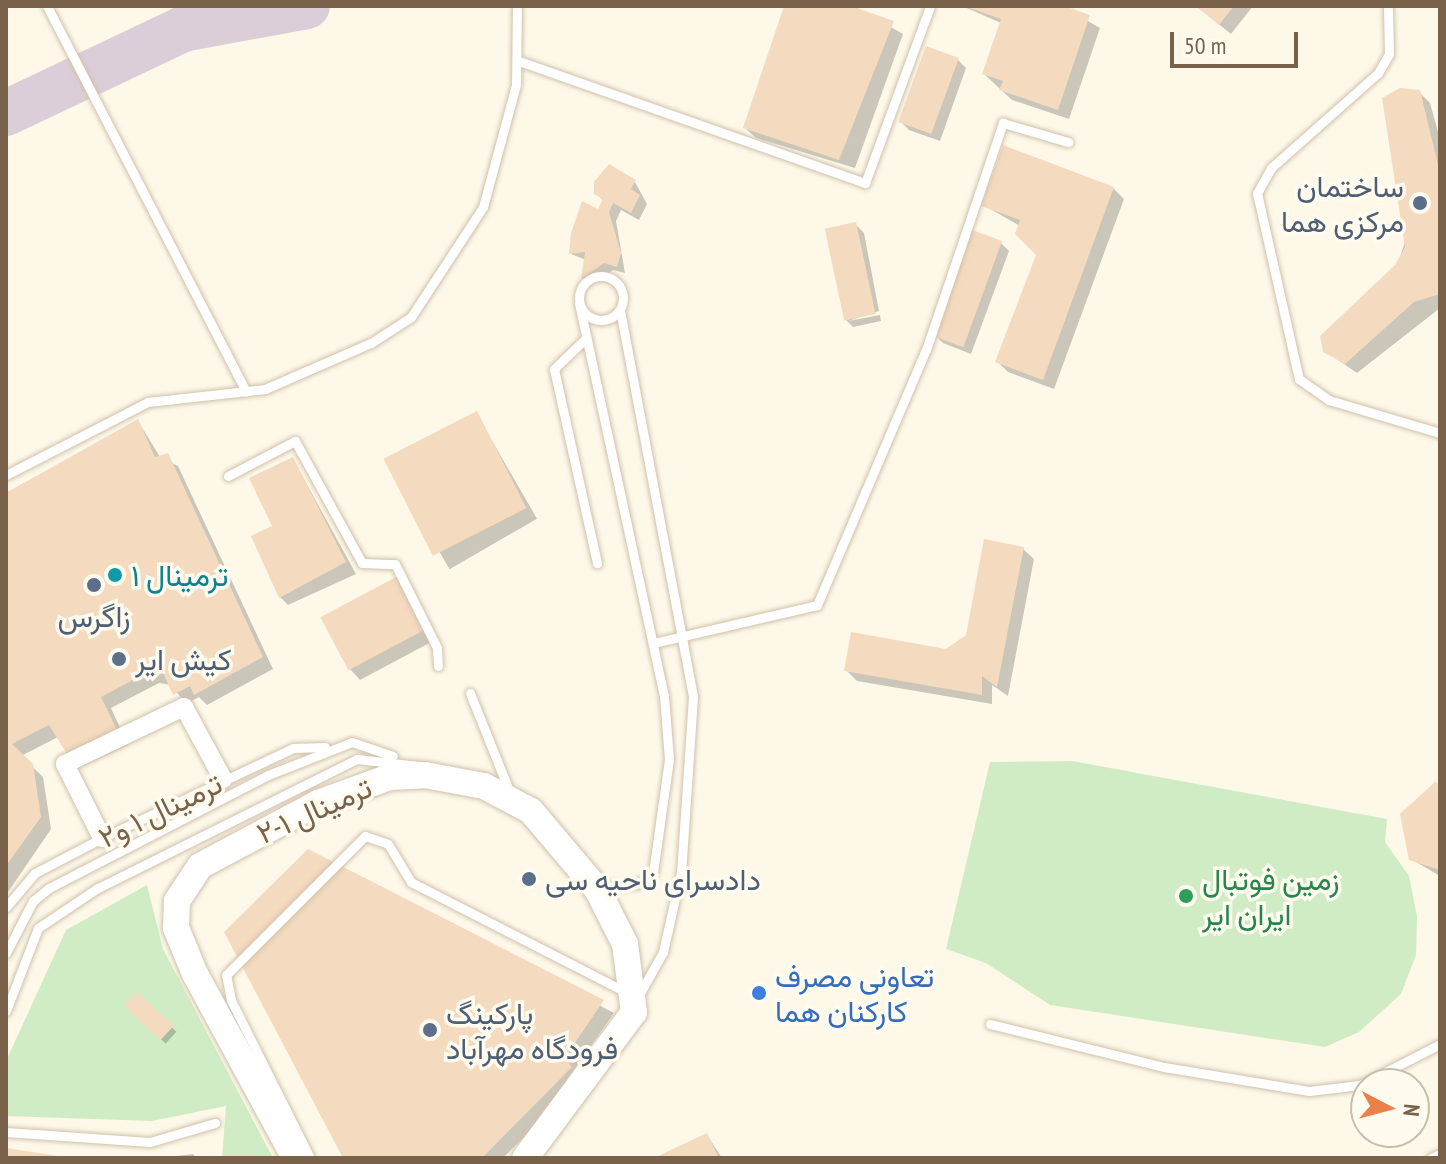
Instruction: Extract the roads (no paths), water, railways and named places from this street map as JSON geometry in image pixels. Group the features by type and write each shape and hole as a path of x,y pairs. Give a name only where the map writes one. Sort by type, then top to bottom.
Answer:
{"main road":[{"name":"ترمینال ۱-۲","path":"295,1158 195,974 176,928 177,901 200,866 352,788 390,777 444,777 511,796 559,838 597,889 625,944 638,998"},
{"path":"525,1158 638,998"}],"street":[{"path":"102,838 65,764 184,707 223,779"}],"lane":[{"path":"47,6 246,392"},
{"path":"6,475 148,402 246,392 371,343 411,317 483,207 519,61 517,6"},
{"path":"519,61 865,183 930,6"},
{"path":"1388,6 1389,54 1378,73 1271,168 1257,193 1299,379 1329,400 1440,433"},
{"path":"653,643 817,605 926,350 1003,123 1068,142"},
{"path":"310,1158 231,1000 226,975 348,849 365,836 378,838 411,882 638,998 663,952 681,872 692,760 685,636 620,310 623,293 605,276 582,286 579,303 653,643 669,759 653,873 641,883 597,889"},
{"path":"579,303 597,320 620,310"},
{"path":"586,338 554,369 597,563"},
{"path":"228,476 295,441 362,563 395,564 401,573 437,648 438,666"},
{"path":"470,693 511,796"},
{"name":"ترمینال ۱ و۲","path":"6,907 35,873 223,779 293,748 332,747 352,742 444,777"},
{"path":"6,953 33,901 49,888 332,747"},
{"path":"6,1011 38,928 60,911 324,772 357,759 400,759"},
{"path":"990,1024 1164,1067 1309,1091 1360,1085 1440,1044"},
{"path":"6,1132 150,1142 215,1123"},
{"path":"1431,1158 1440,1154"}],"place":[{"name":"ساختمان مرکزی هما","path":"1420,203"},
{"name":"ترمینال ۱","path":"115,575"},
{"name":"زاگرس","path":"94,585"},
{"name":"کیش ایر","path":"119,659"},
{"name":"دادسرای ناحیه سی","path":"529,879"},
{"name":"زمین فوتبال ایران ایر","path":"1186,896"},
{"name":"تعاونی مصرف کارکنان هما","path":"759,993"},
{"name":"پارکینگ فرودگاه مهرآباد","path":"430,1030"}]}
